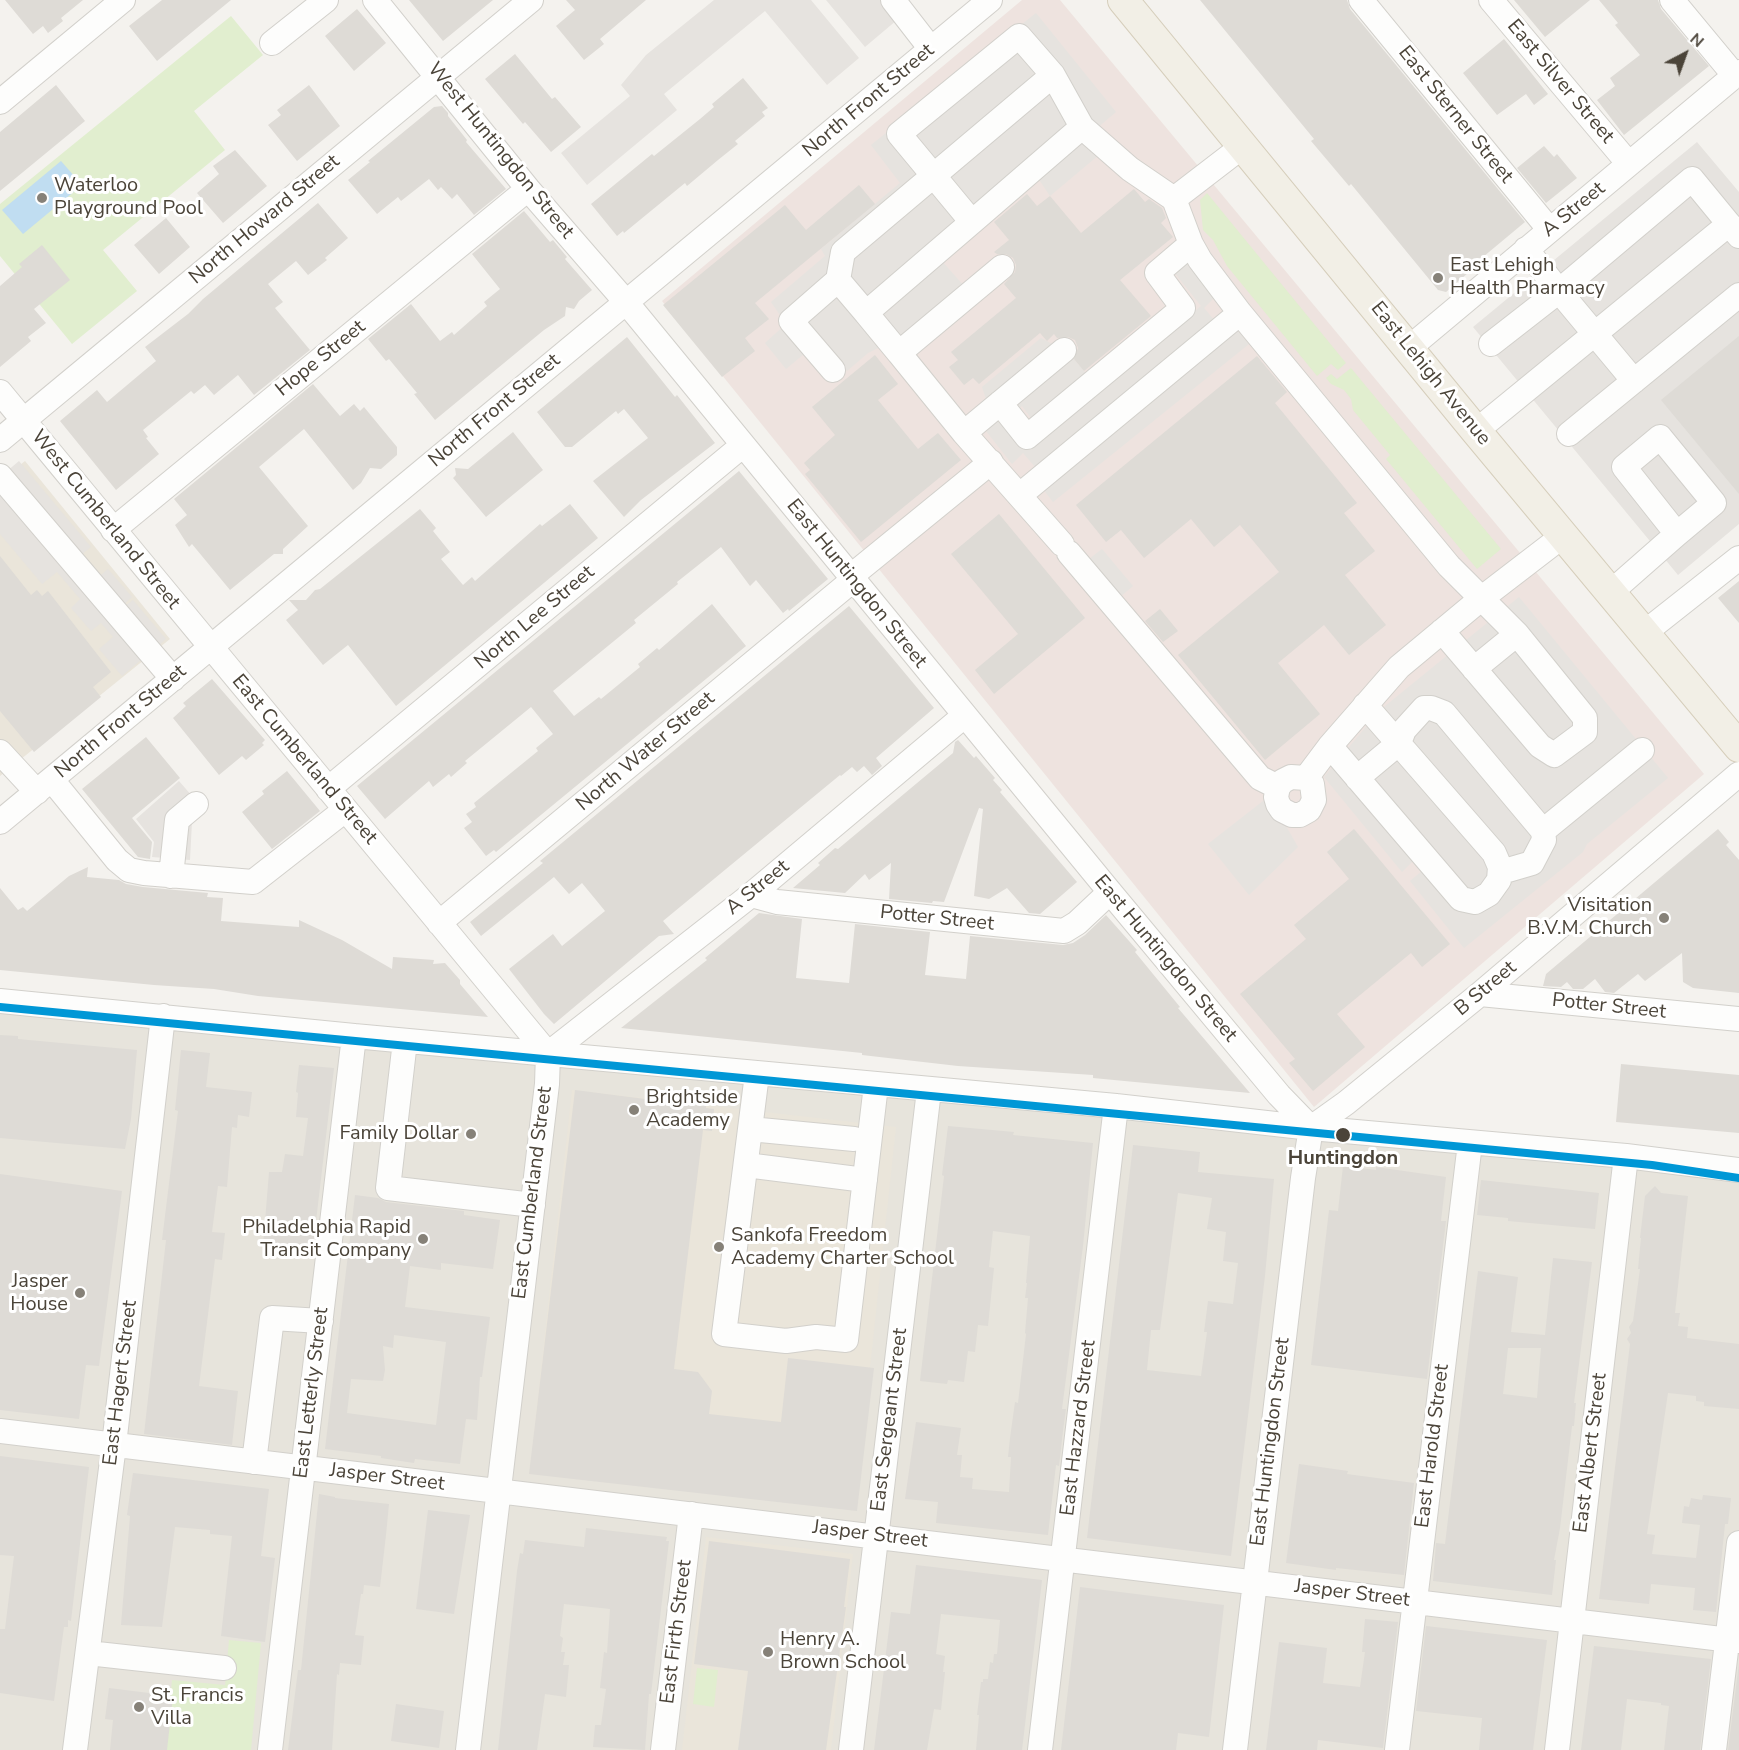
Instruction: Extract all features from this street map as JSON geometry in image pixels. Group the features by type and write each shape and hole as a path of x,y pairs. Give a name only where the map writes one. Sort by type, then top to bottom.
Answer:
{"main road":[{"name":"East Lehigh Avenue","path":"1123,0 1476,431 1739,747"}],"street":[{"path":"0,102 123,0"},
{"path":"272,43 326,0"},
{"name":"West Huntingdon Street","path":"375,0 528,189 626,302"},
{"name":"North Howard Street","path":"0,440 531,0"},
{"path":"893,0 931,49"},
{"name":"North Front Street","path":"0,822 990,0"},
{"name":"East Sterner Street","path":"1360,0 1549,229"},
{"name":"East Silver Street","path":"1491,0 1629,164"},
{"path":"1672,0 1737,74"},
{"path":"972,222 899,134 1019,36 1053,75 1082,127 1130,169 1174,199 1191,244 1200,260 1240,313 1449,566 1517,634 1585,718 1585,732 1554,755 1540,746 1442,631"},
{"name":"A Street","path":"1409,348 1737,74"},
{"path":"833,370 791,321 838,280 843,252 1053,75"},
{"path":"866,313 1082,127"},
{"path":"1174,199 1243,146"},
{"path":"1476,431 1594,334 1734,230 1692,179 1491,344"},
{"name":"Hope Street","path":"113,530 528,189"},
{"path":"1000,403 1027,437 1183,308 1157,273 1191,244"},
{"path":"1526,249 1558,291 1634,381"},
{"path":"899,353 1002,267"},
{"path":"838,280 964,433 1020,495 1260,778 1278,787"},
{"path":"1569,434 1739,295"},
{"name":"East Huntingdon Street","path":"626,302 964,716 1279,1095 1311,1128 1303,1178 1235,1750"},
{"path":"1020,495 1240,313"},
{"path":"964,433 1064,350"},
{"name":"West Cumberland Street","path":"0,392 210,648"},
{"name":"North Lee Street","path":"328,789 742,446"},
{"name":"North Water Street","path":"440,923 991,462"},
{"path":"0,476 173,678"},
{"path":"1611,592 1677,534"},
{"path":"1306,778 1330,746 1399,667 1482,598 1564,535"},
{"path":"1644,633 1739,558"},
{"path":"1474,669 1517,634"},
{"name":"East Cumberland Street","path":"210,648 548,1054 547,1084 468,1750"},
{"path":"1330,746 1461,899 1475,902 1490,894 1499,880 1500,867 1494,853 1365,705"},
{"path":"1357,777 1399,743 1404,730 1424,708 1444,713 1543,831 1544,840 1532,863 1508,870 1500,867"},
{"name":"A Street","path":"548,1054 751,895 964,716"},
{"path":"1543,831 1642,750"},
{"path":"0,752 44,786 129,870 171,876 253,882 345,810"},
{"name":"B Street","path":"1311,1128 1346,1103 1480,994 1739,774"},
{"path":"1291,777 1306,778 1312,784 1314,800 1309,810 1292,816 1282,810 1276,797 1278,787 1291,777"},
{"path":"171,876 177,820 196,804"},
{"name":"Potter Street","path":"751,895 777,902 1064,931 1077,923 1110,892"},
{"name":"Potter Street","path":"1480,994 1739,1020"},
{"path":"0,1001 405,1041 1116,1106 1311,1128 1626,1156 1739,1170"},
{"name":"East Hagert Street","path":"75,1750 114,1444 163,1016"},
{"name":"East Letterly Street","path":"270,1750 354,1036"},
{"path":"405,1041 388,1188 532,1204"},
{"path":"757,1074 724,1334 786,1341 816,1336 846,1340 876,1085"},
{"name":"East Sergeant Street","path":"850,1750 929,1090"},
{"name":"East Hazzard Street","path":"1040,1750 1116,1106"},
{"path":"750,1129 854,1139"},
{"name":"East Harold Street","path":"1397,1750 1470,1143"},
{"name":"East Albert Street","path":"1557,1750 1626,1156"},
{"path":"746,1166 865,1180"},
{"path":"254,1462 272,1318 321,1321"},
{"name":"Jasper Street","path":"0,1431 1733,1640"},
{"name":"East Firth Street","path":"663,1750 691,1514"},
{"path":"1714,1750 1733,1640 1739,1543"},
{"path":"88,1653 225,1668"}],"shaded area":[{"path":"714,0 811,0 859,58 827,85 765,11 664,94 677,110 587,185 561,153 630,96 621,85 646,55"},
{"path":"826,0 902,0 910,9 865,47"},
{"path":"1022,0 1060,0 1704,774 1314,1107 662,301"},
{"path":"1036,13 1116,112 1096,129 1100,154 1050,196 1038,178 940,259 964,286 909,333 868,353 847,371 822,339 786,369 765,343 786,324 771,302 825,256 821,249 900,183 871,145"},
{"path":"1697,142 1739,192 1739,524 1678,575 1473,327"},
{"path":"1187,262 1216,296 1204,308 1215,321 1036,468 1023,453 1012,464 986,431 989,408 982,387 1041,338 1066,350 1090,378 1034,422 1022,406 1015,412 1040,440 1201,306 1174,272"},
{"path":"1238,331 1249,344 1053,502 1043,489"},
{"path":"19,461 91,547 77,558 95,580 108,569 132,597 119,609 133,600 166,639 122,676 99,649 113,637 101,623 91,631 71,608 80,599 57,572 42,584 0,534 0,477"},
{"path":"25,461 170,639 0,776 0,481"},
{"path":"1102,549 1133,586 1120,597 1089,559"},
{"path":"1519,597 1668,778 1587,844 1583,852 1464,948 1410,881 1422,871 1414,860 1402,872 1324,777 1379,711"},
{"path":"179,781 206,812 192,822 190,860 152,857 154,842 136,819"},
{"path":"1263,801 1282,819 1280,824 1286,826 1298,847 1249,895 1208,844"},
{"path":"0,1000 1739,1170 1739,1750 0,1750"},
{"name":"Sankofa Freedom Academy Charter School","path":"572,1090 896,1127 855,1506 530,1469"},
{"name":"Henry A. Brown School","path":"706,1537 853,1554 831,1750 682,1750"}],"green space":[{"path":"231,16 263,55 194,111 225,150 103,250 137,291 72,344 0,256 0,204"},
{"path":"1207,193 1346,363 1338,370 1331,364 1317,376 1227,266 1213,240 1203,230 1200,200"},
{"path":"1351,368 1501,549 1477,569 1386,459 1390,455 1353,410 1351,399 1344,390 1331,384 1326,378 1331,374 1337,379"},
{"path":"229,1640 261,1643 251,1750 165,1750 172,1680 225,1685"},
{"path":"697,1668 718,1670 714,1707 693,1704"}],"water":[{"name":"Waterloo Playground Pool","path":"61,161 82,185 23,234 2,210"}],"building":[{"path":"5,0 83,0 61,18 63,21 48,33 43,26 33,34"},
{"path":"162,0 231,0 157,61 129,26"},
{"path":"409,0 493,0 443,41"},
{"path":"566,0 646,0 600,39 604,44 584,60 556,26 575,10"},
{"path":"1200,0 1347,0 1350,9 1525,222 1446,292 1438,290 1351,184 1349,186 1311,141 1314,139"},
{"path":"1514,0 1590,0 1545,37"},
{"path":"1599,0 1658,0 1661,9 1709,66 1624,135 1597,100 1615,86 1610,78 1640,55 1615,25 1618,23"},
{"path":"357,9 386,43 354,71 325,36"},
{"path":"1504,39 1548,94 1534,105 1526,94 1497,115 1463,73"},
{"path":"515,54 552,99 555,97 581,127 551,152 525,122 523,124 485,79"},
{"path":"743,78 768,108 762,112 765,116 735,141 738,144 687,186 685,183 624,233 623,231 617,236 591,204 652,154 654,156 700,119 714,107 712,104"},
{"path":"56,85 85,121 0,191 0,132"},
{"path":"309,85 340,126 297,161 268,125 281,115 277,110"},
{"path":"442,106 467,140 466,142 506,189 474,215 457,194 452,199 441,187 438,190 429,179 401,201 398,197 377,214 348,180 434,107"},
{"path":"1544,146 1554,157 1557,154 1577,178 1546,203 1517,168"},
{"path":"235,150 267,186 223,223 197,193 219,174 213,166"},
{"path":"859,185 875,204 755,303 769,319 745,338 755,351 722,377 663,305 785,205 806,230"},
{"path":"1134,189 1145,202 1149,199 1162,208 1166,218 1161,223 1173,237 1120,280 1151,316 1084,371 1074,359 1078,348 1075,340 1068,337 1057,338 1054,334 1047,341 1040,333 979,384 973,378 964,385 949,367 958,360 951,352 1016,298 1004,284 1015,272 1016,265 1013,258 994,252 1009,240 994,222 1027,194 1037,206 1050,196 1081,233"},
{"path":"318,203 348,238 325,258 327,260 308,275 296,261 268,284 283,302 275,308 310,350 254,395 238,375 214,395 205,385 194,394 191,391 143,430 148,437 146,438 159,454 116,490 60,421 97,390 107,402 156,361 145,347 188,314"},
{"path":"524,211 550,242 553,240 567,257 565,259 592,290 579,301 574,309 566,307 565,316 544,330 435,420 414,394 417,393 389,359 386,361 368,339 411,304 440,341 452,332 454,335 487,306 484,302 500,289 472,254"},
{"path":"166,218 190,247 159,274 134,245"},
{"path":"42,245 70,280 34,309 46,323 28,337 31,341 0,367 0,286 22,267 19,264"},
{"path":"1739,336 1739,494 1661,400"},
{"path":"627,337 715,443 641,500 624,517 593,481 648,438 624,409 618,414 616,411 572,447 565,447 537,412"},
{"path":"875,355 898,384 878,400 918,449 938,433 961,460 861,542 805,474 810,470 804,463 835,435 812,407"},
{"path":"1257,356 1287,392 1275,403 1357,503 1344,513 1375,551 1345,575 1386,625 1349,655 1324,625 1278,663 1320,714 1265,760 1178,655 1279,572 1240,525 1214,547 1191,519 1144,558 1121,530 1106,542 1076,505"},
{"path":"313,384 340,416 354,404 360,411 364,407 397,447 397,455 381,469 370,468 361,483 353,490 304,429 259,467 308,526 283,549 283,554 274,554 230,590 192,544 189,547 175,525 187,515 174,499"},
{"path":"513,432 543,470 486,517 453,478 456,475 455,468 468,469"},
{"path":"739,471 828,579 789,611 788,609 783,613 756,580 750,586 721,547 677,582 678,584 634,620 636,623 553,691 574,716 599,697 601,699 640,667 638,664 657,648 659,650 712,604 746,646 496,852 494,850 486,856 464,828 472,822 466,814 476,807 474,803 538,751 536,748 553,734 531,707 465,761 467,763 451,777 449,774 433,787 429,781 385,819 357,786"},
{"path":"570,504 598,538 396,706 348,645 323,665 286,620 298,610 289,600 306,600 315,590 320,589 420,509 436,528 433,531 450,552 441,559 463,585 472,577 475,581 540,524 542,526"},
{"path":"999,514 1085,618 994,694 975,670 1018,634 951,554"},
{"path":"0,556 31,595 37,590 42,596 48,591 111,672 93,687 101,697 34,752 0,711"},
{"path":"1739,581 1739,623 1718,598"},
{"path":"849,606 934,708 876,758 882,766 872,775 864,766 857,772 852,767 840,775 663,921 674,934 659,936 554,1024 509,969 553,934 562,946 605,911 582,883 569,894 554,877 481,936 470,922 543,863 540,861"},
{"path":"1160,609 1178,631 1163,642 1145,621"},
{"path":"212,679 265,740 262,743 264,745 246,760 242,756 219,775 173,718 186,706 183,703"},
{"path":"146,737 180,778 132,818 152,842 150,859 138,857 82,789"},
{"path":"958,740 995,778 993,780 1002,790 1000,792 1077,882 1040,914 1029,913 1007,888 989,899 974,896 983,809 979,808 944,902 889,899 891,863 869,880 865,874 845,893 793,888 820,865 818,863 835,848 838,849 953,753 955,742"},
{"path":"287,771 320,811 272,849 242,812 264,794 262,791"},
{"path":"1354,829 1450,944 1422,967 1411,953 1337,1014 1365,1047 1313,1091 1289,1063 1295,1059 1240,994 1306,939 1294,925 1349,879 1327,852"},
{"name":"Visitation B.V.M. Church","path":"1718,829 1729,842 1726,845 1739,860 1739,993 1693,988 1683,982 1682,953 1645,981 1638,974 1614,993 1605,992 1595,979 1583,989 1573,989 1567,982 1561,987 1543,986 1546,974"},
{"path":"88,867 87,877 119,880 126,884 143,887 208,893 207,897 223,898 221,921 299,927 299,920 342,940 392,969 393,957 434,960 433,964 445,963 488,1017 0,970 0,888 18,910 23,907 27,911 69,876"},
{"path":"759,913 802,919 796,978 849,983 855,924 930,932 925,975 966,979 970,936 1063,945 1073,943 1085,935 1106,915 1137,950 1135,952 1180,1007 1178,1008 1250,1093 1093,1078 1093,1075 958,1066 862,1055 862,1053 621,1028 707,960 705,958"},
{"path":"0,1035 18,1036 18,1039 137,1050 131,1119 125,1149 0,1138"},
{"path":"181,1050 210,1053 206,1087 252,1092 249,1117 238,1115 237,1128 232,1127 227,1187 218,1186 212,1232 225,1233 222,1260 215,1259 199,1386 238,1391 232,1445 144,1434 166,1240 162,1240 178,1111 175,1110"},
{"path":"1621,1064 1739,1075 1739,1133 1616,1122"},
{"path":"299,1065 334,1068 312,1255 283,1252 283,1248 263,1246 269,1172 282,1172 285,1154 303,1156 308,1118 296,1117"},
{"name":"Sankofa Freedom Academy Charter School","path":"575,1090 661,1101 662,1097 706,1102 706,1108 714,1109 712,1131 703,1130 674,1369 698,1372 712,1391 709,1414 781,1422 788,1358 874,1368 857,1511 529,1474"},
{"path":"948,1126 1093,1143 1083,1246 1062,1409 1066,1409 1059,1466 1056,1465 1048,1535 936,1523 938,1502 905,1499 916,1422 961,1428 957,1455 962,1455 960,1477 973,1478 972,1489 1009,1492 1010,1438 1015,1402 1018,1403 1026,1334 1028,1298 1025,1298 1030,1236 993,1231 989,1267 994,1268 988,1326 978,1325 975,1352 968,1351 964,1382 948,1380 947,1384 920,1381"},
{"path":"1133,1145 1200,1152 1198,1172 1274,1179 1265,1276 1231,1556 1087,1538","holes":["1178,1193 1212,1198 1207,1229 1226,1232 1223,1261 1238,1263 1233,1304 1208,1301 1204,1332 1207,1332 1201,1376 1147,1370 1151,1330 1160,1330"]},
{"path":"1343,1166 1376,1170 1376,1167 1446,1177 1441,1221 1446,1221 1427,1379 1311,1365 1329,1210 1338,1211"},
{"name":"Jasper House","path":"0,1174 122,1191 99,1366 86,1365 79,1419 0,1410"},
{"path":"1481,1180 1599,1193 1595,1229 1508,1221 1508,1218 1477,1215"},
{"path":"1655,1186 1661,1193 1688,1196 1675,1313 1680,1313 1678,1326 1688,1327 1687,1338 1739,1344 1739,1409 1704,1406 1704,1402 1696,1401 1696,1396 1668,1393 1647,1534 1655,1535 1652,1554 1696,1558 1700,1525 1682,1523 1684,1506 1689,1507 1691,1498 1702,1500 1703,1495 1731,1498 1728,1524 1725,1524 1716,1612 1693,1610 1695,1588 1651,1584 1649,1604 1599,1599 1630,1344 1627,1339 1631,1333 1629,1327 1633,1321 1640,1269 1638,1269 1640,1238 1645,1196"},
{"path":"355,1195 378,1198 386,1202 464,1211 464,1215 500,1220 493,1269 441,1263 441,1270 410,1266 405,1307 490,1317 482,1377 480,1377 477,1420 466,1419 460,1464 415,1459 414,1463 325,1449","holes":["394,1335 446,1342 436,1425 347,1413 351,1379 383,1381 385,1370 383,1346 393,1348"]},
{"path":"1553,1258 1592,1262 1574,1403 1576,1403 1574,1426 1572,1426 1554,1560 1556,1560 1552,1595 1433,1581 1436,1543 1445,1544 1478,1271 1518,1277 1511,1332 1545,1335","holes":["1508,1348 1541,1348 1537,1398 1503,1394"]},
{"path":"0,1456 89,1467 71,1621 68,1620 68,1627 64,1627 54,1701 0,1693 0,1629 5,1629 14,1556 0,1555"},
{"path":"1299,1464 1348,1471 1347,1474 1414,1483 1404,1575 1336,1568 1336,1570 1286,1563"},
{"path":"133,1473 269,1489 261,1556 275,1558 265,1642 221,1636 232,1536 210,1534 210,1530 175,1527 162,1627 121,1625 130,1516 127,1515"},
{"path":"319,1494 389,1504 380,1587 364,1585 363,1594 361,1594 355,1635 364,1636 361,1665 340,1663 339,1675 337,1674 332,1750 288,1750 298,1670 301,1670"},
{"path":"428,1510 470,1515 454,1614 416,1609"},
{"path":"586,1528 667,1537 666,1541 669,1541 651,1694 649,1694 645,1750 593,1747 595,1725 601,1725 606,1689 600,1688 604,1652 607,1653 610,1609 564,1604 560,1636 563,1638 561,1652 565,1652 563,1665 569,1665 566,1697 545,1694 537,1750 498,1750 517,1571 525,1540 584,1547"},
{"name":"Henry A. Brown School","path":"709,1541 850,1559 844,1607 846,1607 826,1750 738,1750 748,1671 694,1664"},
{"path":"916,1565 1042,1580 1022,1750 976,1750 981,1682 983,1679 988,1679 990,1662 993,1663 994,1654 997,1654 1000,1620 941,1614 936,1654 945,1656 943,1672 945,1672 941,1710 934,1709 927,1750 874,1750 891,1612 910,1614"},
{"path":"1080,1587 1224,1605 1209,1737 1178,1733 1176,1750 1061,1750"},
{"path":"1365,1619 1398,1622 1383,1748 1318,1740 1317,1750 1266,1750 1279,1642 1327,1648 1323,1683 1360,1687 1365,1652 1362,1652"},
{"path":"1426,1626 1547,1640 1533,1750 1479,1750 1482,1718 1416,1711"},
{"path":"1594,1646 1711,1659 1700,1750 1664,1750 1669,1706 1627,1699 1621,1750 1581,1750"},
{"path":"1739,1663 1739,1750 1728,1750"},
{"name":"St. Francis Villa","path":"109,1688 173,1696 167,1750 110,1750 113,1720 105,1719"},
{"path":"396,1704 444,1711 439,1748 391,1741"}],"transit line":[{"path":"0,1007 1652,1165 1739,1178"}],"place":[{"name":"Waterloo Playground Pool","path":"42,198"},
{"name":"East Lehigh Health Pharmacy","path":"1438,278"},
{"name":"Visitation B.V.M. Church","path":"1664,918"},
{"name":"Brightside Academy","path":"634,1110"},
{"name":"Family Dollar","path":"471,1134"},
{"name":"Huntingdon","path":"1343,1135"},
{"name":"Philadelphia Rapid Transit Company","path":"423,1239"},
{"name":"Sankofa Freedom Academy Charter School","path":"719,1247"},
{"name":"Jasper House","path":"80,1293"},
{"name":"Henry A. Brown School","path":"768,1652"},
{"name":"St. Francis Villa","path":"139,1707"}]}
